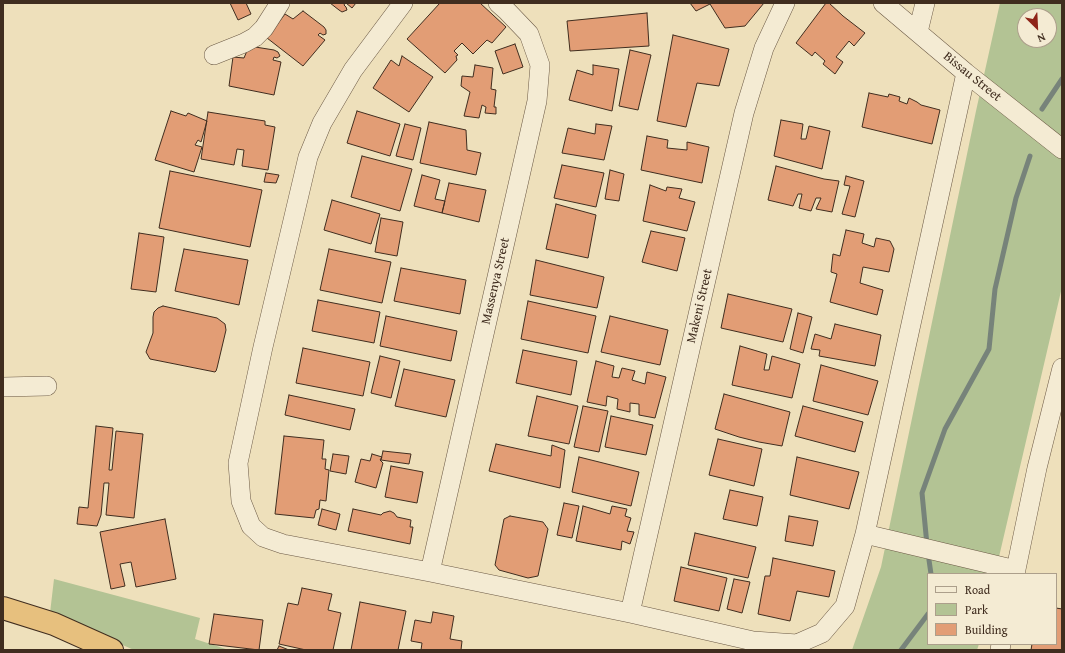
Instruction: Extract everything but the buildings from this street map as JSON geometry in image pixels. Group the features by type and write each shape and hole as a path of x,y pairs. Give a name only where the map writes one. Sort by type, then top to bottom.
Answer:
{"highway":[{"path":"3,608 54,624 112,650"}],"street":[{"path":"214,55 255,37 264,28 280,3"},
{"path":"403,3 353,70 322,123 308,157 238,463 241,501 250,526 263,537 283,544 430,572 630,613 753,641 797,644 822,633 845,606 865,534 966,72"},
{"name":"Massenya Street","path":"430,572 537,101 540,65 529,34 498,3"},
{"name":"Makeni Street","path":"630,613 744,113 764,48 785,3"},
{"name":"Bissau Street","path":"883,3 966,72 1060,142"},
{"path":"918,32 925,3"},
{"path":"865,534 1016,572 1037,468 1062,368"},
{"path":"3,387 47,386"}],"green space":[{"path":"1000,3 1062,3 1062,287 995,573 927,573 927,645 979,645 977,650 852,650 881,567"},
{"path":"54,579 200,618 195,639 229,650 134,650 50,613"}],"waterway":[{"path":"1042,109 1062,79"},
{"path":"927,545 922,493 945,429 989,349 995,289 1016,198 1030,156"},
{"path":"928,553 931,573"},
{"path":"901,650 927,615"}]}
